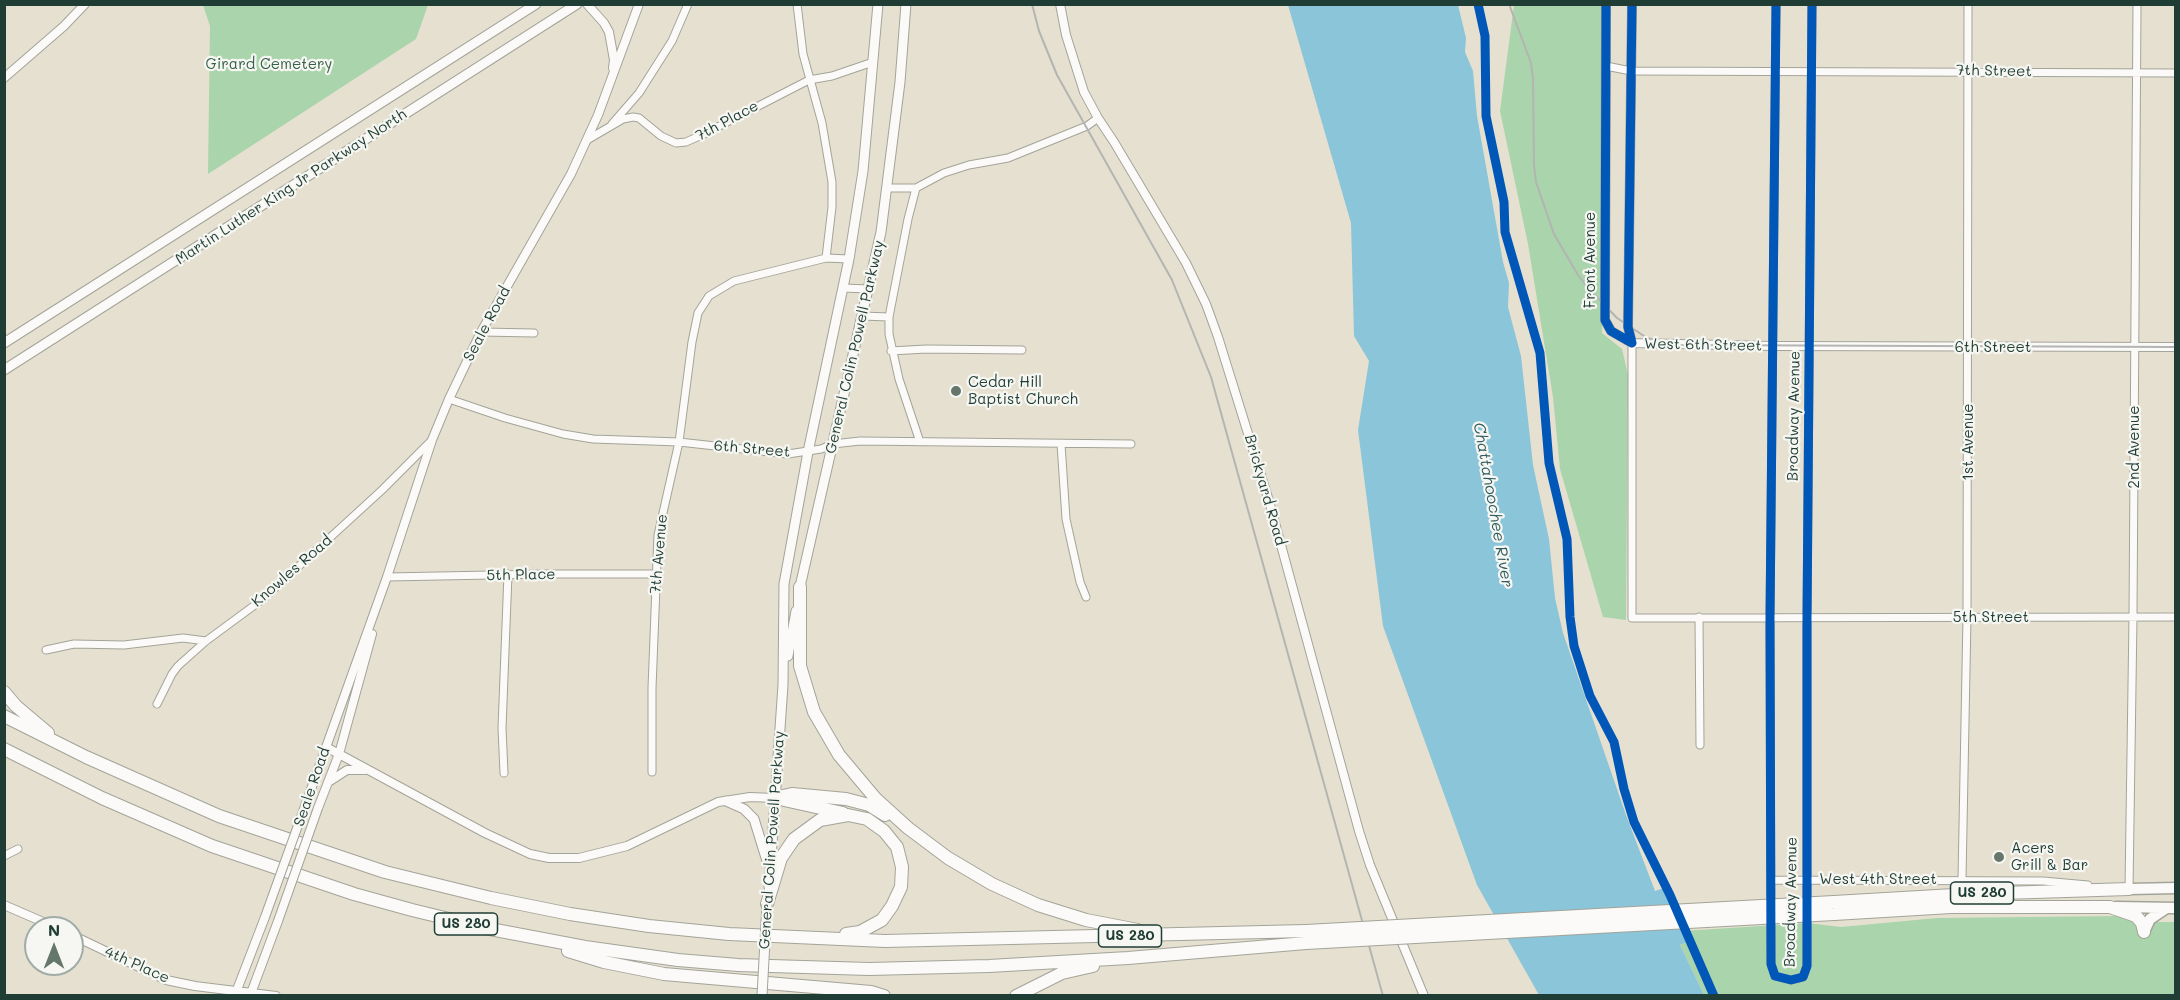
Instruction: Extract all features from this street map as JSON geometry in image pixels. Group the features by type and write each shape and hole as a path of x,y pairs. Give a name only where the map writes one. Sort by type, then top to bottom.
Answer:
{"highway":[{"path":"800,587 800,666 814,712 839,755 876,799 908,828 948,858 992,884 1038,905 1086,920 1163,935"},
{"path":"4,692 16,706 63,746"},
{"name":"US 280","path":"4,716 173,797 219,816 347,860 414,880 531,907 605,920 719,933 885,941 1163,935 1306,937"},
{"name":"US 280","path":"4,749 110,801 212,846 354,894 510,933 649,957 738,965 929,969 1128,958 1306,937 1834,908 1971,894 2175,888"},
{"path":"774,798 792,794 846,799 869,805 908,828"},
{"path":"774,798 867,819 884,831 897,847 903,867 901,887 882,920 860,932 813,939"},
{"path":"767,904 781,858 794,839 820,820 849,814"},
{"path":"2110,907 2136,916 2142,923 2144,932"},
{"name":"US 280","path":"1834,908 2171,908"},
{"path":"2144,932 2150,920 2171,908"},
{"path":"510,933 604,962 664,974 872,992 884,996"},
{"path":"1016,996 1062,973 1128,958"}],"main road":[{"name":"Martin Luther King Jr Parkway North","path":"4,343 536,4"},
{"name":"Martin Luther King Jr Parkway North","path":"4,370 577,4"},
{"name":"General Colin Powell Parkway","path":"762,996 783,685 784,584 808,452 849,259 863,171 878,4"},
{"name":"General Colin Powell Parkway","path":"783,685 800,587 881,232 900,82 906,4"},
{"path":"726,801 744,809 753,819 770,871"}],"street":[{"path":"4,78 85,4"},
{"name":"Seale Road","path":"587,4 609,32 614,60 611,80"},
{"name":"Seale Road","path":"236,993 387,578 432,440 481,332 552,209 587,140 639,4"},
{"path":"609,128 645,84 672,41 688,4"},
{"path":"797,4 803,54 822,123 832,182 832,207 826,258 849,259"},
{"name":"Brickyard Road","path":"1060,4 1074,64 1084,92 1166,228 1206,304 1255,452 1359,831 1370,865 1424,996"},
{"name":"Front Avenue","path":"1606,4 1605,320 1611,331 1632,343"},
{"path":"1632,4 1628,327 1632,343"},
{"name":"Broadway Avenue","path":"1776,4 1770,618 1772,970 1777,978 1791,980 1803,977 1807,966 1807,618 1812,4"},
{"name":"1st Avenue","path":"1962,879 1968,347 1968,4"},
{"name":"2nd Avenue","path":"2129,889 2137,4"},
{"name":"7th Place","path":"587,140 623,119 633,117 639,118 661,136 676,142 686,142 809,80 832,76 873,62"},
{"name":"7th Street","path":"1606,66 1631,71 2175,73"},
{"path":"888,188 916,188 944,173 1022,154 1087,126 1098,118"},
{"path":"916,188 889,316 891,351 920,442"},
{"name":"7th Avenue","path":"652,772 655,574 658,535 679,442 692,342 702,305 716,290 734,281 826,258"},
{"path":"843,288 869,289"},
{"path":"862,316 889,316"},
{"path":"481,332 534,333"},
{"name":"West 6th Street","path":"1632,343 1810,346"},
{"name":"5th Street","path":"1632,343 1632,618 2175,617"},
{"name":"6th Street","path":"1810,346 2175,347"},
{"path":"891,351 1022,350"},
{"name":"6th Street","path":"449,399 505,418 563,434 593,439 679,442 788,454 808,452 833,444 860,441 1131,444"},
{"name":"Knowles Road","path":"157,704 172,674 206,641 264,598 374,498 432,440"},
{"path":"1061,444 1066,519 1080,582 1086,597"},
{"path":"504,773 503,708 508,574"},
{"name":"5th Place","path":"387,578 508,574 655,574"},
{"name":"Seale Road","path":"251,994 339,754 387,578"},
{"path":"1699,618 1700,745"},
{"path":"46,650 74,644 124,645 183,638 206,641"},
{"path":"326,747 485,833 530,854 549,858 579,858 627,846 672,823 726,801 750,797 774,798"},
{"path":"328,783 342,772 354,769 369,770"},
{"path":"4,856 18,849"},
{"name":"West 4th Street","path":"1771,880 2043,881 2129,889"},
{"path":"4,905 29,916"},
{"name":"4th Place","path":"84,941 166,980 236,993 276,996"}],"green space":[{"name":"Girard Cemetery","path":"203,4 428,5 416,39 208,174 210,26"},
{"path":"1514,5 1601,5 1602,333 1622,349 1628,375 1626,620 1603,617 1560,469 1553,397 1528,244 1500,111"},
{"path":"2121,916 2134,922 2175,922 2175,995 1704,995 1680,945 1687,942 1683,931 1807,923 1841,927 1937,918"}],"water":[{"name":"Chattahoochee River","path":"1288,5 1458,5 1466,38 1465,52 1473,71 1477,116 1503,262 1509,283 1508,307 1521,356 1533,465 1549,539 1555,598 1563,633 1655,891 1664,888 1687,942 1680,945 1704,995 1539,995 1477,885 1383,626 1358,430 1369,361 1354,336 1351,223"}],"railway":[{"path":"1032,4 1039,31 1057,75 1172,280 1211,377 1383,996"},
{"path":"1509,4 1531,63 1536,182 1554,234 1589,289 1617,318 1647,338 1679,345 2176,347"}],"cycle path":[{"path":"1478,4 1485,36 1486,116 1504,202 1505,232 1540,353 1549,463 1567,539 1570,617 1574,646 1590,696 1614,742 1634,822 1670,895 1714,996"},
{"path":"1606,4 1605,320 1611,331 1632,343"},
{"path":"1632,4 1628,327 1632,343"},
{"path":"1776,4 1770,618 1771,964 1775,976 1791,980 1803,977 1807,966 1807,618 1812,4"}],"place":[{"name":"Cedar Hill Baptist Church","path":"956,391"},
{"name":"Acers Grill & Bar","path":"1999,857"}]}
